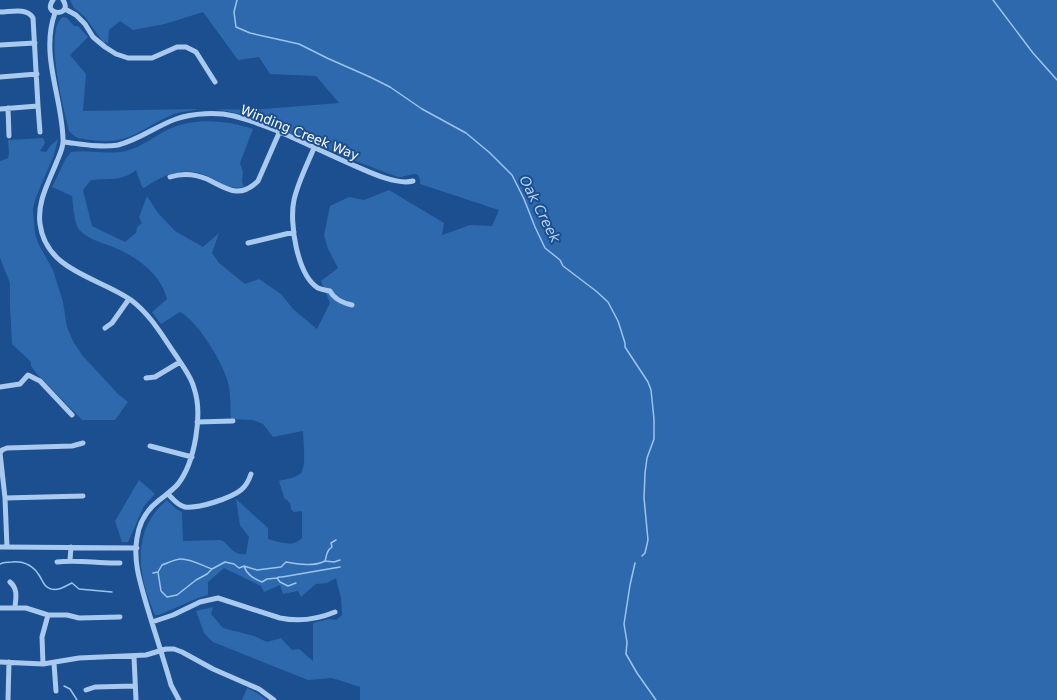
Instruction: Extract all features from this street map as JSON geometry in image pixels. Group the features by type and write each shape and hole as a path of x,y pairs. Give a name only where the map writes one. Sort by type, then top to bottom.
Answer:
{"street":[{"path":"55,13 60,13 64,8 65,4 63,0"},
{"path":"50,1 51,10 55,13"},
{"path":"64,8 76,15 85,24 93,37 105,47 116,54 128,58 152,58 177,47 186,47 196,52 214,82"},
{"path":"0,12 25,11 31,14 34,21 40,132"},
{"path":"55,13 52,22 49,49 62,118 64,142 41,201 40,220 43,237 51,251 62,263 129,299 142,309 152,321 190,378 194,387 197,402 197,422 192,457 185,474 177,485 168,494 156,502 145,515 139,529 137,548 138,576 171,684 179,700"},
{"path":"0,45 35,43"},
{"path":"0,77 37,74"},
{"path":"0,109 38,106"},
{"path":"8,108 9,136"},
{"name":"Winding Creek Way","path":"64,142 99,146 117,145 133,140 176,118 214,114 231,116 250,121 387,178 404,182 413,181"},
{"path":"170,177 186,174 192,175 207,179 230,191 238,192 244,190 254,185 258,181 279,133"},
{"path":"314,148 294,200 292,216 300,261 309,279 318,288 330,291 337,299 352,305"},
{"path":"248,243 294,232"},
{"path":"105,328 112,323 129,299"},
{"path":"146,378 156,377 180,362"},
{"path":"0,387 20,384 24,382 28,375 40,381 72,415"},
{"path":"197,422 233,421"},
{"path":"7,547 5,498 0,453 2,450 7,448 72,446 83,443"},
{"path":"150,446 192,457"},
{"path":"168,494 178,504 185,507 222,500 242,489 247,483 251,474"},
{"path":"5,498 83,496"},
{"path":"0,547 137,548"},
{"path":"70,560 71,547"},
{"path":"57,562 70,560 100,564 120,563"},
{"path":"10,582 14,586 16,592 15,607"},
{"path":"152,622 173,615 212,598 224,599 280,618 320,618 335,612"},
{"path":"0,608 26,608 48,615 67,615 79,618 120,617"},
{"path":"43,664 42,638 48,615"},
{"path":"0,662 43,664 79,658 134,657 169,649 178,650 213,669 259,689 274,700"},
{"path":"134,657 136,700"},
{"path":"8,700 9,662"},
{"path":"54,663 56,691"},
{"path":"86,690 95,687 135,686"}],"shaded area":[{"path":"70,0 1057,0 1057,700 360,700 360,687 332,678 308,680 213,642 204,633 196,611 213,607 211,614 223,628 254,636 267,642 281,638 292,650 299,649 313,661 313,623 329,619 336,620 342,615 341,598 336,578 327,583 316,584 301,597 298,591 283,594 280,585 264,592 261,586 224,568 208,582 208,595 159,615 155,615 144,585 141,554 142,540 147,526 155,512 167,500 176,509 182,512 183,541 220,540 239,554 246,554 249,537 240,525 236,499 268,528 268,539 290,544 295,543 302,538 302,511 294,512 291,509 290,503 286,499 285,500 279,481 296,476 302,471 304,460 303,431 273,437 263,424 253,420 231,419 230,391 227,378 217,357 203,334 187,317 180,312 161,324 152,312 167,299 164,290 153,274 130,255 93,240 84,234 76,223 72,196 52,187 65,160 71,152 122,152 143,144 167,130 188,123 210,121 221,122 253,129 240,163 243,172 242,182 244,187 230,187 203,174 185,171 176,172 160,178 144,188 142,187 136,170 120,178 91,180 83,190 92,226 125,242 136,233 137,227 142,223 139,217 147,196 158,213 175,231 203,247 219,233 212,253 219,263 245,284 259,279 281,294 293,309 317,329 330,303 321,281 338,268 328,249 324,235 330,206 349,197 364,200 389,190 444,223 442,235 470,225 492,226 499,210 420,184 418,175 416,174 398,177 358,162 250,116 217,109 252,110 339,103 316,76 270,74 259,57 238,60 203,12 165,24 133,30 120,21 109,30 108,43 103,42 85,17 74,8"},
{"path":"63,17 67,18 74,26 78,26 88,37 70,55 86,74 83,111 198,109 174,114 126,138 105,141 79,138 75,136 69,131 66,121 55,53 57,25"},
{"path":"43,138 45,143 40,151 46,152 58,139 54,155 36,197 33,209 35,233 38,243 53,270 63,302 67,327 73,341 82,355 118,394 128,402 115,420 82,420 37,374 31,366 31,362 12,344 10,283 0,258 0,161 8,158 8,140"},
{"path":"139,480 155,494 144,506 128,542 122,542 115,521"},
{"path":"247,688 257,693 267,700 242,700"}],"waterway":[{"name":"Oak Creek","path":"237,0 234,12 236,27 250,33 299,44 390,87 422,109 466,133 490,153 512,175 545,248 560,260 563,266 608,302 618,321 625,347 648,382 651,390 654,419 654,439 647,458 645,473 644,498 648,540 645,553 642,556"},
{"path":"993,0 1033,53 1057,80"},
{"path":"153,573 158,572 162,565 181,559 193,561 212,569 225,562 234,564 239,568 244,566 257,570 281,567 286,562 296,564 316,564 325,561 328,552 332,547 331,543 336,540"},
{"path":"325,561 334,562 340,560"},
{"path":"0,564 6,562 20,562 28,565 37,572 45,585 51,589 60,589 72,583 79,589 112,592"},
{"name":"Oak Creek","path":"635,563 624,624 627,642 626,654 656,700"},
{"path":"244,566 251,576 262,582 267,579 340,567"},
{"path":"158,572 161,591 167,597 177,595 212,569"},
{"path":"277,578 280,582 288,586 296,583"},
{"path":"64,686 70,689 77,700"}]}
